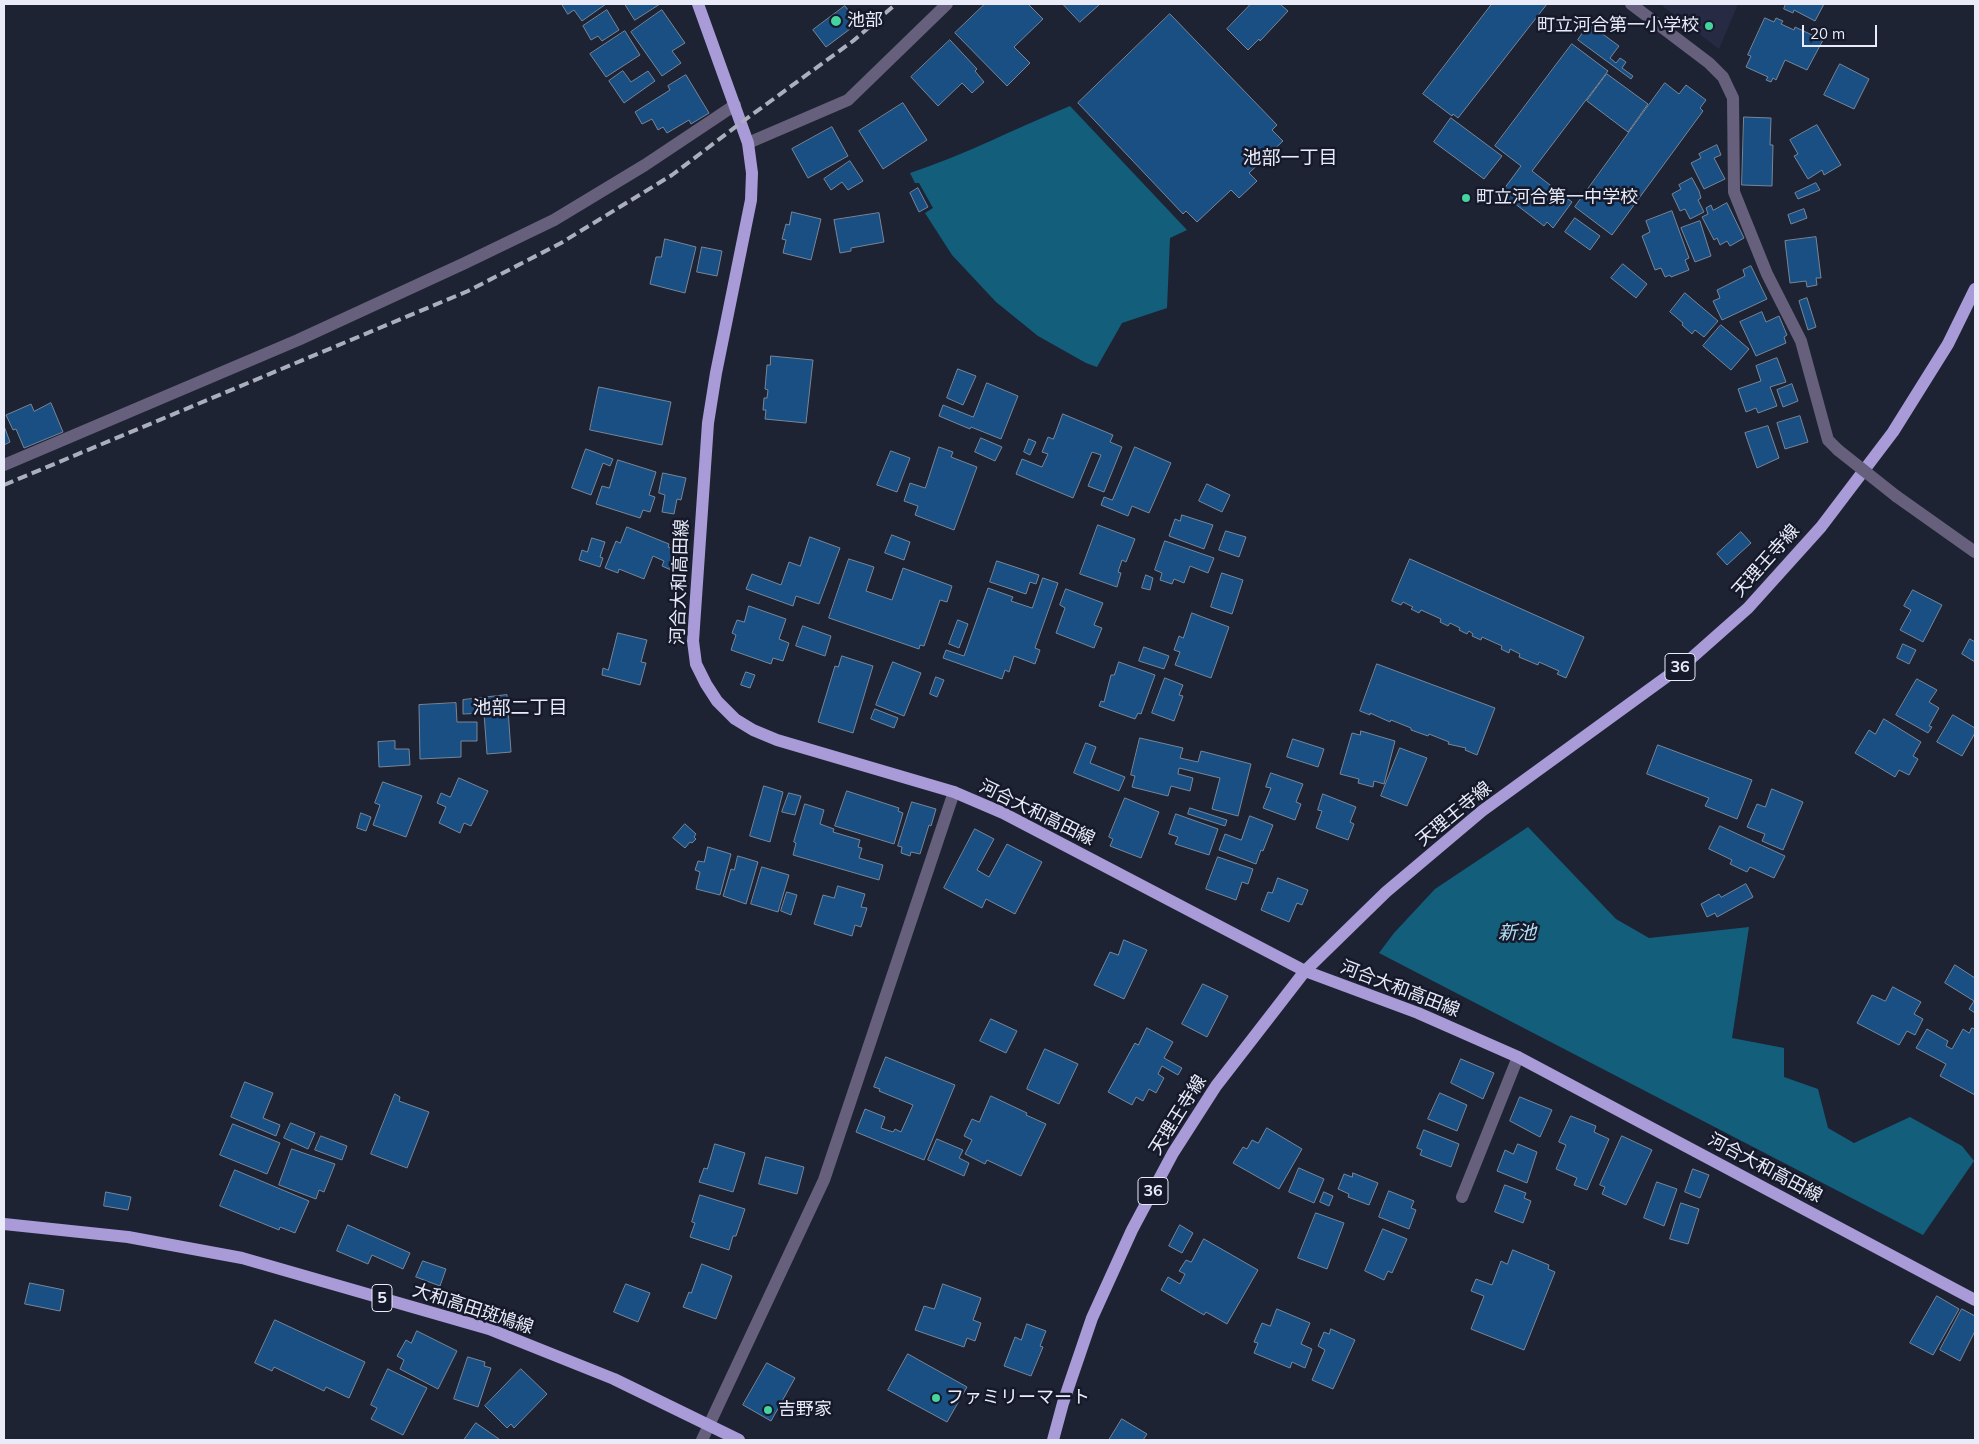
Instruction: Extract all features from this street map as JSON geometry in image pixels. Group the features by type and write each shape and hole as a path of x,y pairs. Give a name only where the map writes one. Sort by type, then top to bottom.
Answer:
{"main road":[{"name":"河合大和高田線","path":"698,4 748,143 752,173 751,200 716,373 708,423 693,641 696,664 717,701 735,719 753,730 776,740 954,792 1011,817 1305,971 1418,1013 1518,1057 1975,1300"},
{"name":"天理王寺線","path":"1054,1440 1063,1403 1092,1318 1132,1230 1169,1162 1216,1086 1305,971 1386,892 1482,811 1687,662 1748,608 1821,527 1893,432 1948,344 1975,289"},
{"name":"大和高田斑鳩線","path":"4,1224 128,1237 242,1258 489,1329 614,1379 739,1440"}],"street":[{"path":"748,143 848,100 947,4"},
{"path":"1630,4 1709,63 1723,77 1733,98 1734,192 1767,274 1801,341 1828,440 1896,496 1975,552"},
{"path":"4,465 298,340 554,220 645,165 735,105"},
{"path":"702,1440 824,1180 954,792"},
{"path":"1462,1197 1518,1057"}],"shaded area":[{"name":"町立河合第一小学校","path":"1660,4 1738,4 1719,49"}],"water":[{"path":"1070,106 1187,230 1170,238 1167,308 1122,323 1097,367 1086,363 1038,336 996,302 952,255 925,213 933,208 919,183 915,183 910,173 971,150"},
{"name":"新池","path":"1528,827 1616,919 1649,938 1749,927 1732,1038 1784,1048 1784,1077 1818,1089 1828,1128 1854,1143 1910,1117 1962,1146 1974,1161 1923,1235 1379,953 1394,933 1435,889"}],"building":[{"path":"562,4 606,4 582,21 574,10 568,14"},
{"path":"625,4 660,4 635,20"},
{"path":"985,4 1028,4 1043,19 1014,47 1030,63 1007,86 955,33"},
{"path":"1063,4 1100,4 1080,22"},
{"path":"1251,4 1280,4 1288,11 1260,41 1259,39 1248,50 1227,29"},
{"path":"1492,4 1547,4 1458,118 1453,114 1452,116 1423,94"},
{"path":"1786,4 1824,4 1815,21 1794,10 1793,13 1784,9"},
{"path":"845,6 858,23 826,47 813,30"},
{"path":"607,10 619,30 602,41 598,36 591,40 583,26"},
{"path":"662,10 685,43 672,51 681,63 662,76 631,32"},
{"path":"1170,14 1277,125 1272,130 1283,141 1249,173 1257,181 1239,198 1231,190 1197,222 1186,211 1183,214 1078,103"},
{"path":"1765,18 1774,22 1776,18 1783,21 1781,24 1794,30 1795,27 1823,40 1807,70 1785,60 1776,80 1773,78 1771,82 1766,80 1768,77 1746,67 1751,56 1748,55"},
{"path":"1589,24 1619,46 1610,58 1616,63 1620,58 1626,62 1622,68 1633,76 1631,79 1578,40"},
{"path":"625,31 640,55 606,77 590,54"},
{"path":"950,40 977,69 975,71 984,82 972,93 962,83 938,106 911,77"},
{"path":"1572,44 1608,71 1532,171 1572,202 1553,228 1547,222 1544,226 1501,193 1521,166 1495,146"},
{"path":"1840,64 1869,79 1854,109 1824,95"},
{"path":"623,71 631,82 648,71 655,81 624,103 609,81"},
{"path":"1607,74 1648,104 1628,132 1587,101"},
{"path":"686,75 709,113 691,124 689,120 667,133 663,127 658,130 652,119 642,124 635,112 670,90 668,86"},
{"path":"1665,83 1679,94 1686,85 1706,100 1700,108 1703,111 1612,235 1575,207"},
{"path":"903,103 927,140 883,169 859,131"},
{"path":"1744,117 1771,118 1770,145 1773,145 1772,186 1742,185"},
{"path":"1451,118 1502,156 1484,179 1434,142"},
{"path":"1817,125 1841,165 1824,175 1822,170 1808,179 1794,156 1798,154 1790,140"},
{"path":"832,127 848,156 808,178 792,149"},
{"path":"1717,145 1721,155 1714,158 1725,179 1704,189 1691,163 1701,158 1699,154"},
{"path":"850,161 863,181 848,190 842,182 831,190 824,179"},
{"path":"1692,178 1699,191 1701,198 1698,200 1704,212 1690,219 1685,209 1680,211 1672,194 1681,189 1679,185"},
{"path":"1816,183 1820,190 1798,199 1795,193"},
{"path":"918,188 928,207 919,212 910,193"},
{"path":"1727,203 1744,238 1730,246 1727,241 1720,245 1717,238 1714,240 1702,217 1708,214 1706,208 1711,205 1713,210"},
{"path":"1804,209 1807,218 1791,224 1788,215"},
{"path":"1672,211 1689,258 1685,260 1689,270 1671,277 1670,275 1665,277 1661,268 1655,270 1642,236 1650,232 1646,221"},
{"path":"792,212 821,219 811,260 783,253 786,240 782,239 786,224 789,225"},
{"path":"879,213 884,242 851,248 851,251 840,253 834,220"},
{"path":"1575,218 1600,236 1590,250 1565,232"},
{"path":"1700,221 1711,256 1695,262 1681,228"},
{"path":"1816,237 1821,278 1816,278 1817,285 1807,287 1806,281 1790,283 1785,241"},
{"path":"665,239 696,247 685,293 650,284 656,257 661,257"},
{"path":"702,247 722,251 717,276 697,272"},
{"path":"1623,264 1647,284 1636,298 1611,278"},
{"path":"1751,266 1767,299 1722,320 1713,301 1720,298 1717,290 1745,276 1743,270"},
{"path":"1685,293 1718,321 1704,337 1695,330 1692,334 1670,312"},
{"path":"1807,298 1816,327 1808,330 1799,301"},
{"path":"1762,312 1766,322 1779,316 1787,335 1784,337 1786,343 1756,356 1740,322"},
{"path":"1721,325 1749,349 1731,370 1703,346"},
{"path":"771,356 813,360 806,423 765,419 766,410 763,410 764,398 767,398 768,390 765,389 767,365 770,365"},
{"path":"1777,358 1786,382 1770,387 1777,406 1758,413 1756,408 1746,412 1738,389 1761,381 1756,366"},
{"path":"958,369 976,376 963,405 947,398"},
{"path":"987,383 1018,396 1001,439 939,416 943,405 973,417"},
{"path":"1792,384 1798,401 1783,407 1777,390"},
{"path":"599,387 671,402 662,445 590,430"},
{"path":"51,403 63,432 24,448 16,429 13,430 6,415 31,404 34,411"},
{"path":"1063,414 1113,435 1110,442 1122,447 1104,492 1088,486 1101,455 1092,452 1073,498 1016,474 1022,459 1042,467 1048,454 1042,452 1048,437 1053,439"},
{"path":"1800,416 1808,442 1785,449 1777,423"},
{"path":"4,426 10,442 4,445"},
{"path":"1768,426 1779,458 1757,468 1745,433"},
{"path":"981,438 1002,447 995,461 975,452"},
{"path":"1029,439 1036,442 1030,455 1024,452"},
{"path":"939,447 953,452 951,457 977,467 954,530 915,515 918,506 904,501 910,483 925,488"},
{"path":"1135,447 1171,463 1149,513 1132,506 1128,516 1101,505 1104,497 1112,500"},
{"path":"586,449 613,459 610,466 603,463 591,495 572,488"},
{"path":"891,451 910,458 897,492 877,485"},
{"path":"618,460 656,472 649,495 655,497 650,512 643,510 640,518 596,504 602,486 609,488"},
{"path":"663,473 686,478 681,500 677,499 674,514 662,512 665,495 659,493"},
{"path":"1207,484 1230,495 1222,512 1199,501"},
{"path":"1182,515 1213,525 1204,549 1169,536 1175,519 1180,521"},
{"path":"1098,525 1135,539 1126,562 1122,560 1118,572 1121,573 1117,587 1080,574"},
{"path":"627,527 669,544 668,547 678,551 671,570 662,566 664,561 653,556 644,579 619,569 618,573 605,568 616,541 620,543"},
{"path":"1226,531 1246,537 1239,557 1219,550"},
{"path":"1741,532 1751,543 1727,565 1717,554"},
{"path":"892,535 910,542 904,560 885,553"},
{"path":"810,537 840,548 819,604 796,596 793,606 746,589 752,574 781,585 789,562 800,566"},
{"path":"592,538 605,542 600,557 603,558 600,567 579,560 582,550 587,552"},
{"path":"1165,541 1214,558 1208,573 1190,566 1184,583 1174,579 1172,584 1160,580 1162,573 1155,570"},
{"path":"849,559 874,567 866,591 892,600 903,568 952,586 947,602 940,600 924,646 920,645 919,649 829,618"},
{"path":"1410,559 1584,637 1566,678 1557,674 1559,671 1539,662 1538,665 1519,657 1520,654 1510,649 1509,653 1501,649 1502,646 1482,637 1481,640 1472,636 1473,634 1469,631 1467,634 1459,630 1460,628 1450,623 1448,626 1440,622 1441,619 1421,610 1419,613 1411,609 1413,607 1403,602 1401,605 1392,601"},
{"path":"997,561 1039,575 1036,584 1030,582 1026,594 990,582"},
{"path":"1222,573 1243,580 1232,614 1211,607"},
{"path":"1146,575 1153,578 1150,590 1142,588"},
{"path":"1043,578 1058,583 1035,648 1040,650 1035,664 1014,656 1009,672 1005,670 1002,679 943,658 946,650 964,656 988,588 1013,597 1011,601 1032,608"},
{"path":"1066,589 1103,603 1094,625 1102,628 1094,648 1056,633 1065,608 1060,605"},
{"path":"1913,590 1942,605 1923,642 1900,630 1911,610 1904,606"},
{"path":"749,606 786,619 779,639 789,643 783,661 773,658 771,664 731,650 736,635 732,633 737,620 744,622"},
{"path":"1192,613 1229,627 1211,678 1175,665 1180,652 1174,650 1179,636 1183,638"},
{"path":"958,620 968,624 959,648 949,644"},
{"path":"803,626 831,636 825,656 796,646"},
{"path":"618,633 647,640 641,662 646,663 640,685 602,675 603,668 608,670"},
{"path":"1970,639 1975,642 1975,662 1962,654"},
{"path":"1903,644 1916,650 1909,664 1897,658"},
{"path":"1144,647 1169,656 1164,669 1139,661"},
{"path":"842,656 873,666 853,733 818,722 835,666 838,667"},
{"path":"893,662 921,673 904,716 876,705"},
{"path":"1119,662 1155,675 1141,714 1138,713 1135,719 1099,706 1101,701 1104,702 1111,675 1114,675"},
{"path":"1377,664 1495,708 1477,755 1465,750 1466,748 1448,744 1449,742 1429,734 1428,736 1391,720 1390,722 1370,713 1370,715 1360,711"},
{"path":"746,672 755,675 750,688 741,685"},
{"path":"936,677 944,680 937,697 930,694"},
{"path":"1165,678 1183,685 1179,695 1183,696 1174,721 1152,713"},
{"path":"1917,679 1937,690 1929,702 1939,708 1929,726 1932,727 1928,733 1896,715"},
{"path":"507,695 511,752 487,754 484,713 463,714 463,700"},
{"path":"456,703 457,722 477,722 477,741 461,741 461,757 420,759 419,705"},
{"path":"875,709 898,718 894,728 871,719"},
{"path":"1953,715 1975,728 1975,733 1962,756 1937,742"},
{"path":"1884,719 1921,742 1913,756 1918,759 1909,775 1899,770 1895,777 1855,753 1869,730 1875,734"},
{"path":"1361,731 1395,741 1384,784 1374,781 1373,787 1358,783 1359,779 1340,774 1352,733 1360,735"},
{"path":"1140,738 1183,748 1180,758 1198,762 1201,751 1251,764 1238,816 1212,809 1220,778 1179,768 1178,774 1193,778 1190,791 1171,786 1168,796 1132,787 1135,776 1131,775"},
{"path":"1293,739 1324,749 1318,767 1287,757"},
{"path":"395,741 395,749 409,749 410,765 379,767 378,742"},
{"path":"1086,743 1096,747 1090,763 1125,777 1119,791 1074,773"},
{"path":"1658,745 1752,780 1737,819 1705,806 1709,798 1647,774"},
{"path":"1400,748 1427,758 1407,806 1381,796"},
{"path":"1271,773 1303,784 1296,802 1301,804 1295,820 1263,808 1271,788 1266,787"},
{"path":"459,778 488,791 471,826 464,823 460,833 439,823 446,807 437,803 441,793 450,797"},
{"path":"383,782 422,796 406,837 373,825 380,805 375,803"},
{"path":"764,786 783,792 770,842 750,836"},
{"path":"1772,789 1803,802 1783,850 1762,841 1765,834 1747,827 1757,804 1765,807"},
{"path":"847,791 899,808 898,811 903,813 894,844 835,826"},
{"path":"789,793 801,796 795,815 782,812"},
{"path":"1323,794 1356,807 1350,822 1354,824 1348,840 1316,828 1322,811 1318,810"},
{"path":"1125,798 1159,812 1141,858 1110,846 1113,839 1109,837"},
{"path":"912,802 936,809 920,854 911,852 910,856 901,853 902,847 898,846"},
{"path":"805,804 824,810 820,824 834,829 833,832 860,840 858,847 862,848 859,858 883,865 879,880 793,855 796,843 794,842"},
{"path":"1190,808 1227,820 1225,826 1188,814"},
{"path":"361,813 371,817 366,831 357,828"},
{"path":"1176,814 1218,829 1209,855 1175,844 1178,837 1169,834"},
{"path":"1250,816 1273,825 1256,864 1219,850 1225,834 1241,840"},
{"path":"685,824 696,834 694,837 696,839 685,848 673,838"},
{"path":"1720,826 1785,856 1774,878 1750,867 1747,872 1730,864 1732,860 1709,849"},
{"path":"975,829 994,839 977,870 989,877 1007,844 1042,862 1015,914 986,899 982,908 944,888"},
{"path":"708,847 731,854 720,895 696,889 700,872 695,870 698,861 704,862"},
{"path":"738,856 758,862 746,904 723,896 731,869 734,870"},
{"path":"1218,857 1253,869 1248,884 1242,882 1236,900 1206,889"},
{"path":"762,867 789,875 778,912 751,904"},
{"path":"1278,878 1308,890 1302,905 1297,903 1289,922 1261,910 1268,892 1272,893"},
{"path":"1746,884 1753,897 1717,917 1715,913 1707,917 1701,904 1719,894 1721,897"},
{"path":"838,886 865,894 861,907 867,908 861,927 855,925 852,936 814,924 823,895 834,898"},
{"path":"787,892 797,895 791,915 781,911"},
{"path":"1124,940 1147,950 1124,999 1094,985 1110,952 1118,955"},
{"path":"1955,965 1975,978 1975,1013 1969,1009 1974,1001 1945,983"},
{"path":"1203,984 1228,996 1207,1037 1182,1024"},
{"path":"1893,987 1921,1002 1914,1014 1923,1019 1915,1035 1907,1031 1899,1045 1857,1023 1872,995 1885,1001"},
{"path":"991,1019 1017,1031 1006,1053 980,1041"},
{"path":"1147,1028 1173,1042 1164,1058 1182,1068 1178,1075 1162,1066 1158,1074 1164,1078 1156,1093 1149,1089 1143,1101 1136,1097 1132,1105 1108,1092 1135,1043 1138,1045"},
{"path":"1972,1028 1975,1029 1975,1095 1940,1076 1946,1064 1916,1048 1927,1029 1948,1041 1946,1046 1952,1049 1963,1029 1969,1033"},
{"path":"1045,1049 1078,1064 1059,1104 1027,1089"},
{"path":"886,1057 955,1085 924,1160 856,1132 865,1109 885,1117 881,1128 893,1132 895,1129 901,1132 913,1105 879,1091 880,1089 874,1087"},
{"path":"1461,1059 1494,1073 1483,1099 1451,1083"},
{"path":"245,1082 273,1093 263,1118 280,1125 276,1136 231,1117"},
{"path":"1440,1093 1467,1105 1457,1131 1428,1119"},
{"path":"395,1094 400,1097 399,1101 429,1112 407,1168 371,1154"},
{"path":"991,1096 1046,1124 1021,1176 987,1160 985,1164 965,1154 972,1140 964,1136 972,1119 979,1122"},
{"path":"1520,1097 1552,1110 1540,1137 1510,1121"},
{"path":"1571,1116 1596,1126 1594,1132 1609,1139 1587,1190 1574,1185 1577,1178 1556,1169 1566,1145 1559,1142"},
{"path":"291,1123 315,1133 308,1149 284,1138"},
{"path":"233,1124 280,1143 267,1174 220,1155"},
{"path":"1267,1128 1302,1149 1279,1189 1233,1163 1243,1147 1247,1149 1252,1140 1258,1143"},
{"path":"1424,1130 1459,1144 1451,1167 1420,1155 1422,1150 1417,1148"},
{"path":"321,1136 347,1146 342,1160 315,1150"},
{"path":"1622,1136 1652,1150 1626,1205 1602,1194 1605,1187 1600,1185"},
{"path":"937,1139 963,1150 959,1158 969,1163 964,1176 928,1160"},
{"path":"715,1144 745,1153 733,1192 699,1182 704,1168 707,1169"},
{"path":"1518,1144 1537,1152 1527,1183 1497,1171 1505,1150 1513,1154"},
{"path":"292,1149 335,1164 324,1192 319,1190 316,1199 279,1185"},
{"path":"766,1157 804,1167 797,1194 759,1184"},
{"path":"1299,1168 1324,1179 1314,1203 1289,1192"},
{"path":"1693,1169 1709,1175 1700,1198 1685,1192"},
{"path":"235,1170 309,1201 295,1233 280,1227 279,1230 220,1206"},
{"path":"1353,1173 1378,1183 1369,1205 1348,1197 1349,1194 1338,1189 1344,1174 1352,1177"},
{"path":"1657,1182 1677,1189 1664,1226 1644,1218"},
{"path":"1505,1185 1526,1193 1524,1198 1531,1201 1523,1223 1495,1212"},
{"path":"1389,1191 1414,1201 1411,1208 1416,1210 1409,1229 1379,1217"},
{"path":"106,1192 131,1197 128,1210 104,1206"},
{"path":"1324,1192 1333,1196 1329,1206 1320,1202"},
{"path":"700,1195 745,1209 729,1250 690,1237 695,1223 692,1222"},
{"path":"1681,1203 1699,1209 1688,1244 1670,1239"},
{"path":"1316,1213 1344,1223 1327,1269 1298,1258"},
{"path":"348,1225 410,1253 403,1269 372,1255 368,1264 337,1251"},
{"path":"1180,1225 1193,1233 1182,1253 1169,1246"},
{"path":"1383,1229 1407,1239 1392,1273 1388,1271 1384,1280 1365,1271"},
{"path":"1204,1239 1258,1270 1227,1324 1206,1312 1204,1315 1161,1290 1168,1277 1180,1284 1185,1274 1179,1271 1186,1260 1191,1262"},
{"path":"1513,1250 1549,1265 1548,1269 1555,1272 1524,1350 1471,1329 1484,1296 1471,1291 1476,1279 1492,1285 1501,1261 1507,1264"},
{"path":"423,1261 446,1269 440,1286 416,1277"},
{"path":"702,1264 732,1276 716,1319 683,1307 689,1292 691,1293"},
{"path":"30,1283 64,1290 60,1311 25,1304"},
{"path":"626,1284 650,1293 638,1322 614,1312"},
{"path":"943,1284 981,1298 973,1320 981,1323 975,1341 967,1338 964,1347 915,1330 924,1306 934,1309"},
{"path":"1937,1296 1959,1309 1933,1355 1910,1343"},
{"path":"1277,1309 1310,1323 1301,1344 1312,1349 1305,1368 1292,1362 1290,1368 1254,1353 1258,1343 1254,1342 1262,1323 1270,1326"},
{"path":"1962,1309 1975,1316 1975,1331 1960,1361 1940,1350"},
{"path":"275,1320 365,1362 349,1398 326,1387 324,1391 274,1367 272,1371 255,1363"},
{"path":"1027,1324 1046,1331 1040,1346 1043,1347 1031,1376 1004,1366 1015,1337 1021,1340"},
{"path":"1331,1329 1355,1340 1333,1389 1312,1380 1325,1350 1318,1346 1324,1332 1329,1334"},
{"path":"417,1331 457,1351 438,1389 400,1369 404,1360 397,1356 406,1340 411,1343"},
{"path":"908,1354 967,1387 947,1422 888,1390"},
{"path":"468,1357 485,1362 484,1366 491,1368 478,1407 454,1399"},
{"path":"767,1363 795,1378 771,1421 743,1405"},
{"path":"388,1369 427,1388 403,1435 371,1419 377,1408 371,1405"},
{"path":"521,1369 547,1394 514,1428 511,1424 507,1428 485,1406"},
{"path":"1122,1419 1147,1434 1143,1440 1109,1440"},
{"path":"476,1423 499,1439 464,1440"}],"railway":[{"path":"4,485 468,291 561,243 672,175 853,41 896,4"}],"place":[{"name":"池部","path":"836,21"},
{"name":"町立河合第一小学校","path":"1709,26"},
{"name":"町立河合第一中学校","path":"1466,198"},
{"name":"ファミリーマート","path":"936,1398"},
{"name":"吉野家","path":"768,1410"}],"district":[{"name":"池部一丁目","path":"1290,158"},
{"name":"池部二丁目","path":"520,708"}]}
